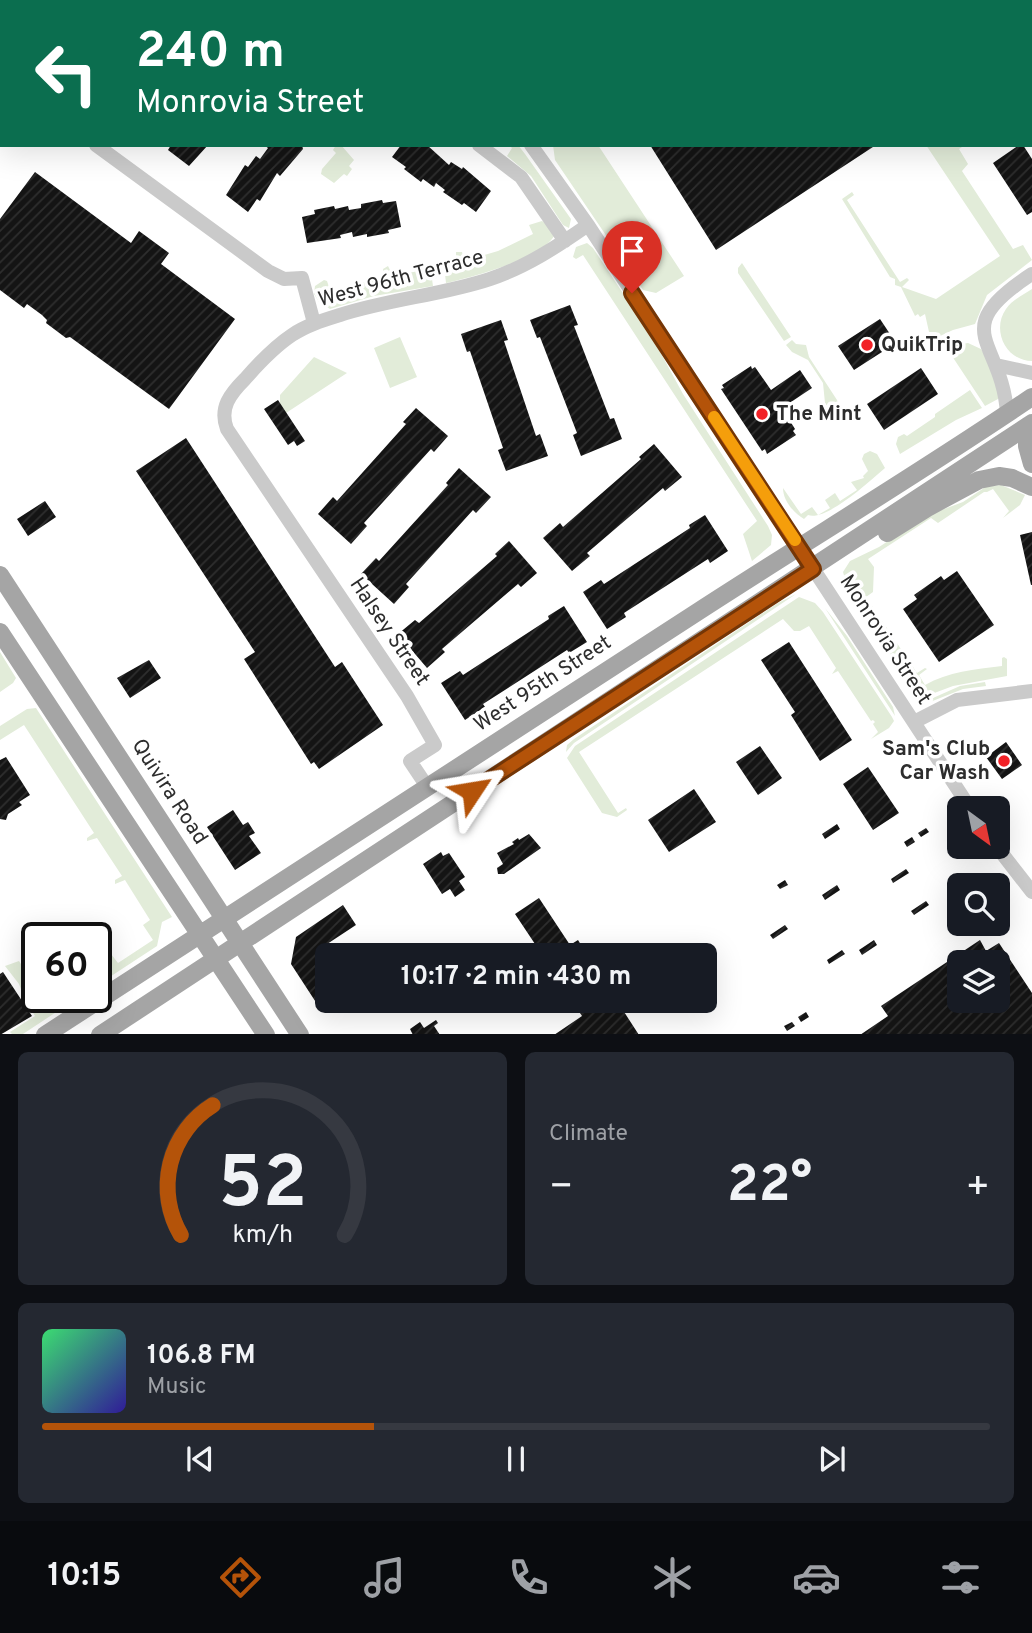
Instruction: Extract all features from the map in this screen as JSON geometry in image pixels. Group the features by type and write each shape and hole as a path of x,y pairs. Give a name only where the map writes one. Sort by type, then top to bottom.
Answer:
{"main road":[{"name":"West 95th Street","path":"45,1034 426,785 907,480 1032,397"},
{"path":"1030,425 1027,446 1032,464"},
{"path":"100,1034 1030,425"},
{"path":"860,537 885,535 927,508 979,481 995,476 1012,478 1032,487"},
{"name":"Quivira Road","path":"0,575 300,1034"},
{"path":"0,632 266,1034"},
{"path":"540,747 536,733 537,722 546,710"},
{"path":"505,737 518,735 540,747"}],"street":[{"path":"103,147 268,271 284,279 302,278 314,323"},
{"path":"482,147 521,177 565,241"},
{"name":"Monrovia Street","path":"532,147 588,225 962,796"},
{"name":"West 96th Terrace","path":"272,496 227,429 223,418 224,406 235,389 264,358 292,335 314,323 371,305 491,279 565,241 588,225"},
{"path":"1007,414 1003,383 983,338 983,323 997,300 1032,274"},
{"path":"996,365 1032,373"},
{"name":"Halsey Street","path":"272,496 407,696 435,745 410,761 426,785"},
{"path":"914,722 957,700 1032,691"},
{"path":"1007,859 1032,892"}],"green space":[{"path":"335,147 343,147 354,160 349,166 352,169 347,176 344,174 334,183 321,174 336,153 333,150"},
{"path":"520,147 525,154 571,219 569,228 563,225 531,176 507,156 512,148"},
{"path":"553,147 599,147 684,276 656,293 643,290 555,160"},
{"path":"927,147 962,147 959,149 968,164 962,171 1013,249 1023,245 1032,260 987,295 975,324 940,336 936,332 929,332 925,314 915,316 901,287 895,285 895,279 890,277 842,199 852,192 854,195 847,200 900,282 907,278 909,280 902,287 936,299 1000,256"},
{"path":"542,221 548,225 554,236 535,252 505,266 446,283 445,274 448,265 456,263 456,252 462,252 464,261 498,251 533,234 529,225"},
{"path":"587,243 652,337 683,394 768,526 772,535 771,545 752,561 743,534 757,521 583,255 576,259 573,257 576,247"},
{"path":"742,263 791,337 784,341 738,273"},
{"path":"388,266 393,276 433,268 442,277 432,279 433,286 374,296 330,309 319,302 314,294 315,286 324,280 330,290 384,278 383,269"},
{"path":"1032,289 1032,361 1023,360 1008,350 1000,326 1008,306"},
{"path":"400,337 417,377 390,388 374,348"},
{"path":"792,340 796,344 806,345 809,357 837,400 838,403 830,408 833,412 830,413 825,403 823,383 808,360 792,352 786,345"},
{"path":"968,343 981,349 998,376 998,399 985,406 949,350 956,345"},
{"path":"314,357 347,373 286,413 280,404 280,395"},
{"path":"970,390 982,408 956,420 900,454 896,444 898,437 904,434 907,436"},
{"path":"870,451 877,454 885,468 848,499 819,515 830,508 825,500 835,493 840,501 857,490 851,482 864,478 868,471 862,459 864,454"},
{"path":"1001,485 1025,495 1020,505 1003,518 1009,511 993,489 984,492 938,523 931,518 868,559 874,567 873,592 866,597 917,673 927,669 919,675 925,685 952,674 1002,666 1002,658 1007,659 1007,676 953,686 921,698 914,692 847,586 843,572 850,561 879,547 928,515 963,502 987,486"},
{"path":"783,488 801,514 812,507 818,515 808,515 804,519 800,516 787,502"},
{"path":"796,594 574,743 566,752 567,745 574,739 778,603"},
{"path":"799,597 815,603 823,612 892,717 894,721 889,728 871,739 878,732 873,724 875,722 871,721 838,671 832,674 836,668 809,626 794,631 783,619 579,752 618,813 626,808 627,810 617,817 602,813 567,758 575,746"},
{"path":"825,608 847,636 893,707 895,716"},
{"path":"0,652 16,678 0,692"},
{"path":"985,682 986,686 963,689 924,702 960,686"},
{"path":"36,708 172,917 162,922 157,946 112,976 112,955 118,963 153,940 143,925 150,920 125,880 115,884 115,880 122,876 97,838 87,841 94,833 24,725 0,740 0,726 27,709"},
{"path":"19,961 21,989 19,984 5,966"},
{"path":"33,1013 55,1013 23,1034 10,1032 35,1016"}],"building":[{"path":"170,147 206,147 189,166 168,150"},
{"path":"400,147 429,147 449,165 451,162 462,169 463,167 491,191 476,212 443,192 445,190 436,183 434,187 423,179 421,182 392,157"},
{"path":"651,147 873,147 716,250"},
{"path":"1016,147 1024,147 1032,159 1032,212 1027,215 993,163"},
{"path":"268,148 303,149 280,176 277,173 260,201 257,199 248,212 226,195 245,165 248,167 256,156 260,159"},
{"path":"35,172 131,243 139,231 169,253 161,264 235,319 169,409 70,337 66,338 27,304 24,308 0,290 0,219"},
{"path":"382,200 383,203 396,201 401,227 388,230 389,233 367,237 367,234 353,237 352,232 340,235 341,238 307,243 302,217 315,214 314,210 348,206 349,210 361,208 361,204"},
{"path":"570,305 578,325 574,326 610,419 614,418 622,439 581,456 573,435 577,433 540,337 537,338 530,320"},
{"name":"QuikTrip","path":"880,319 896,343 854,370 838,346"},
{"path":"501,320 508,340 504,341 536,436 540,434 548,456 506,471 498,450 503,448 470,351 467,352 461,334"},
{"name":"The Mint","path":"751,366 752,369 755,367 771,390 800,370 812,388 782,408 796,435 767,454 765,449 762,451 721,389 724,388 722,385"},
{"name":"QuikTrip","path":"921,368 938,394 884,430 867,404"},
{"path":"278,400 305,441 297,446 294,441 288,445 264,409"},
{"path":"416,408 448,436 434,452 431,449 364,523 367,526 351,544 318,514 333,497 337,501 406,424 403,422"},
{"path":"186,438 335,667 342,662 383,725 319,769 314,762 311,764 244,659 255,652 136,471"},
{"path":"654,444 682,477 665,491 663,488 587,553 590,556 572,571 543,538 560,523 563,527 641,459 639,457"},
{"path":"459,468 491,497 476,513 473,510 406,584 409,587 394,604 361,574 376,558 379,561 448,485 446,483"},
{"path":"45,501 56,517 28,536 17,519"},
{"path":"705,515 728,551 710,563 708,559 624,613 626,617 607,629 583,592 601,580 604,584 690,528 689,525"},
{"path":"1032,532 1032,585 1031,585 1020,535"},
{"path":"509,541 537,573 521,587 518,584 442,649 445,652 427,668 398,634 415,620 419,623 497,556 495,554"},
{"path":"957,571 994,625 939,662 903,609 917,599 914,595 941,576 944,580"},
{"path":"564,606 587,642 569,653 567,650 483,704 485,707 465,720 441,683 460,671 463,675 549,619 548,616"},
{"path":"789,642 852,740 820,761 791,715 795,712 761,660"},
{"path":"149,660 161,678 130,698 117,678"},
{"name":"Sam's Club Car Wash","path":"1006,742 1022,765 1002,779 986,757"},
{"path":"760,746 782,778 758,795 736,762"},
{"path":"6,757 30,795 19,802 22,805 8,814 6,820 0,819 0,760"},
{"path":"868,767 899,813 873,830 843,784"},
{"path":"694,789 716,822 669,852 648,820"},
{"path":"233,810 243,825 248,822 255,833 249,836 261,853 235,870 207,827"},
{"path":"837,824 840,829 825,839 822,834"},
{"path":"926,828 929,832 921,837 918,833"},
{"path":"529,834 541,848 504,874 498,874 497,868 503,864 497,853 514,844 512,842 518,838 519,840"},
{"path":"912,837 915,842 907,847 904,842"},
{"path":"441,852 443,856 449,853 465,877 459,881 465,890 455,897 450,889 442,894 423,864"},
{"path":"906,869 909,873 893,883 891,879"},
{"path":"785,880 788,885 780,889 777,885"},
{"path":"837,885 840,890 825,900 822,895"},
{"path":"539,898 569,943 534,943 515,914"},
{"path":"926,901 929,905 914,915 911,911"},
{"path":"343,905 356,925 329,943 315,943 315,1001 291,964 296,937"},
{"path":"785,925 788,929 773,939 770,935"},
{"path":"874,940 877,945 862,955 859,950"},
{"path":"980,940 985,950 965,950"},
{"path":"999,943 1004,950 988,950"},
{"path":"842,950 845,954 829,964 827,960"},
{"path":"1010,960 1032,993 1032,1034 861,1034 888,1016 881,1006 947,962 947,1013 1010,1013"},
{"path":"3,972 21,999 21,1013 30,1013 32,1016 0,1034 0,974"},
{"path":"806,1012 809,1017 801,1022 798,1017"},
{"path":"580,1013 625,1013 638,1034 555,1034 582,1016"},
{"path":"436,1020 438,1023 434,1026 439,1034 412,1034 410,1029 420,1022 424,1028"},
{"path":"792,1022 795,1026 787,1031 784,1026"}],"slow traffic":[{"path":"714,417 795,540"}],"place":[{"name":"QuikTrip","path":"867,345"},
{"name":"The Mint","path":"762,414"},
{"name":"Sam's Club Car Wash","path":"1004,761"}],"route":[{"path":"472,791 813,569 632,293"}]}
